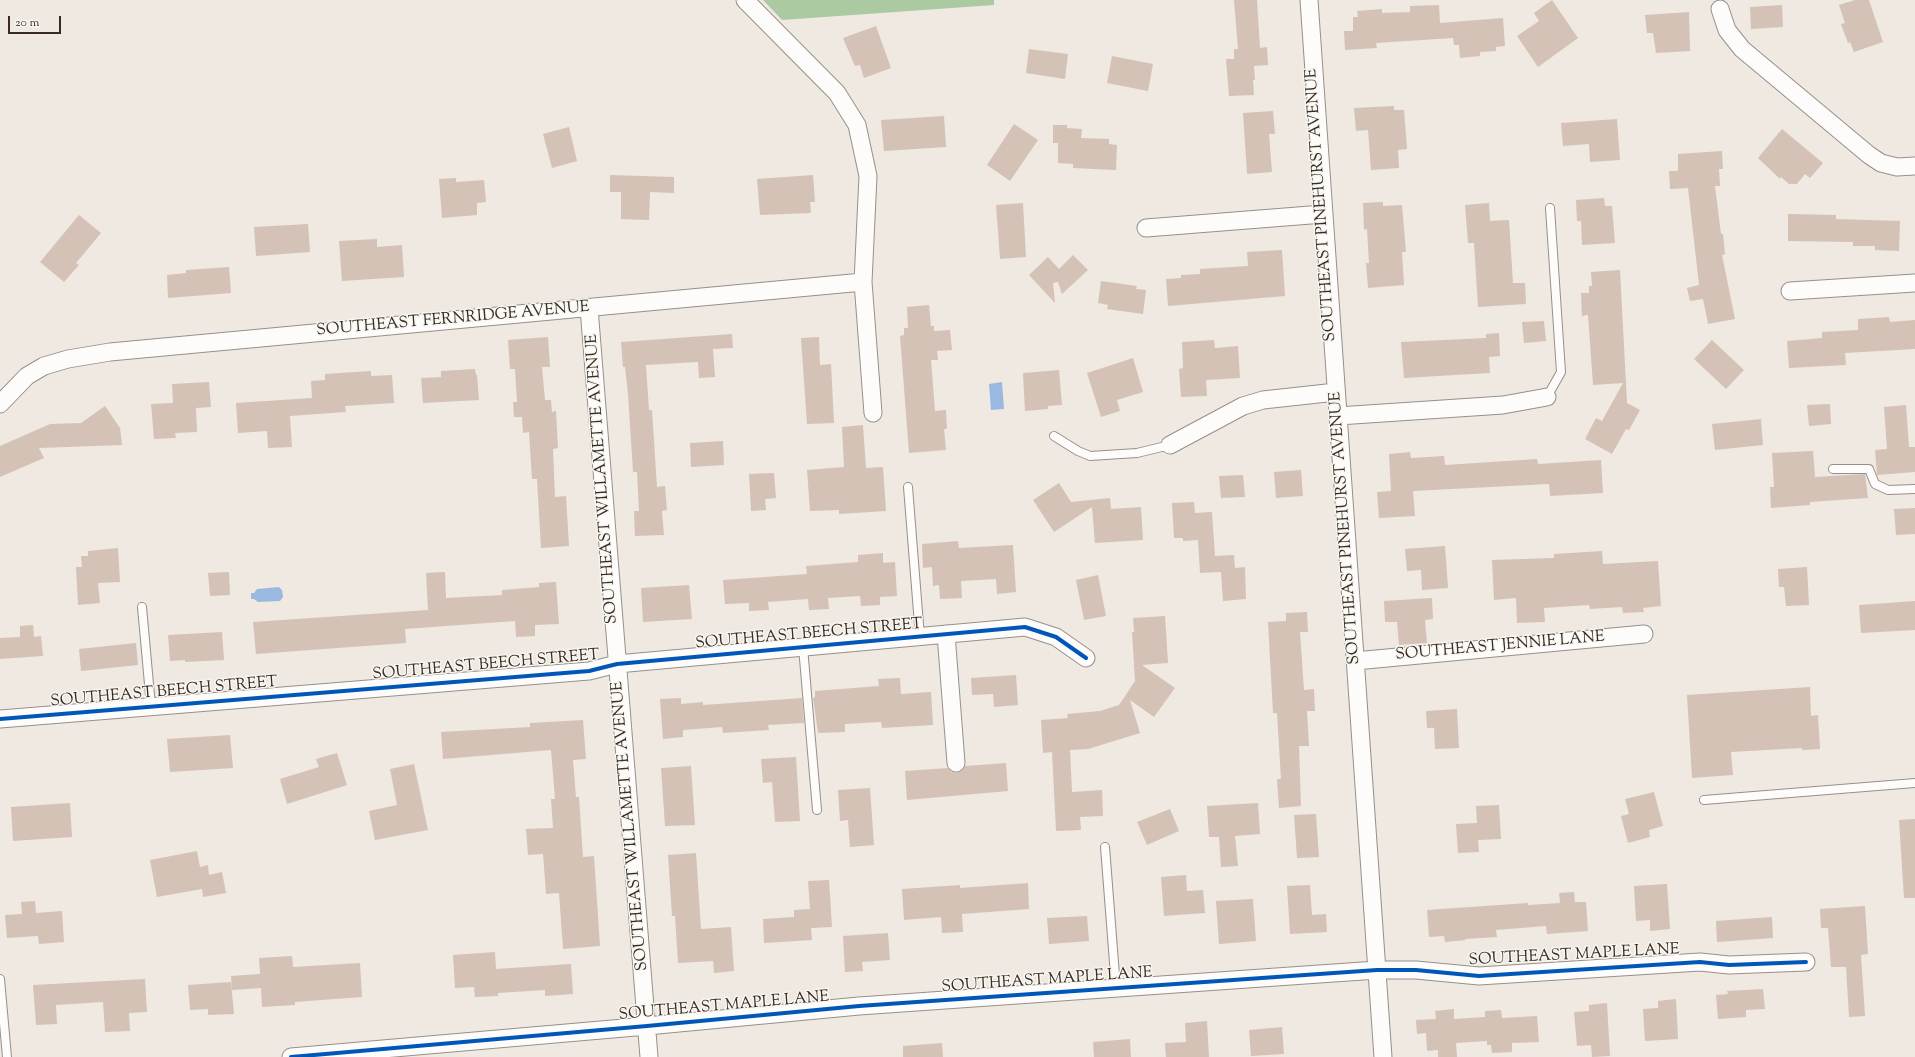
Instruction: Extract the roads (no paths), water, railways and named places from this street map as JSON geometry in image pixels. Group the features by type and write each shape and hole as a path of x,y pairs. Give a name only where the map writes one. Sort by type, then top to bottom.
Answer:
{"street":[{"path":"745,0 838,93 857,125 868,176 863,282 873,413"},
{"name":"SOUTHEAST PINEHURST AVENUE","path":"1309,0 1383,1057"},
{"path":"1720,9 1727,30 1742,48 1870,155 1881,163 1897,167 1915,166"},
{"path":"1146,228 1323,214"},
{"name":"SOUTHEAST FERNRIDGE AVENUE","path":"0,404 27,376 44,366 110,352 863,282"},
{"path":"1790,291 1915,283"},
{"name":"SOUTHEAST WILLAMETTE AVENUE","path":"589,308 649,1057"},
{"path":"1170,445 1243,406 1263,400 1336,392"},
{"path":"1338,416 1503,405 1547,397"},
{"name":"SOUTHEAST BEECH STREET","path":"0,719 590,671 617,664 1025,627 1056,637 1086,658"},
{"path":"946,634 956,763"},
{"name":"SOUTHEAST JENNIE LANE","path":"1355,661 1644,634"},
{"name":"SOUTHEAST MAPLE LANE","path":"291,1057 859,1006 1377,970 1416,970 1479,976 1700,962 1729,965 1749,965 1806,962"}],"lane":[{"path":"1547,397 1561,372 1550,208"},
{"path":"1054,436 1078,451 1090,456 1137,453 1170,445"},
{"path":"1832,469 1869,469 1875,484 1888,490 1915,489"},
{"path":"908,487 920,637"},
{"path":"142,607 152,706"},
{"path":"803,647 817,810"},
{"path":"1704,800 1915,783"},
{"path":"1105,847 1116,988"},
{"path":"0,979 7,1057"}],"water":[{"path":"1002,382 1004,409 991,410 989,384"},
{"path":"279,587 282,590 283,597 280,601 258,602 251,599 251,593 254,593 257,589"}]}
